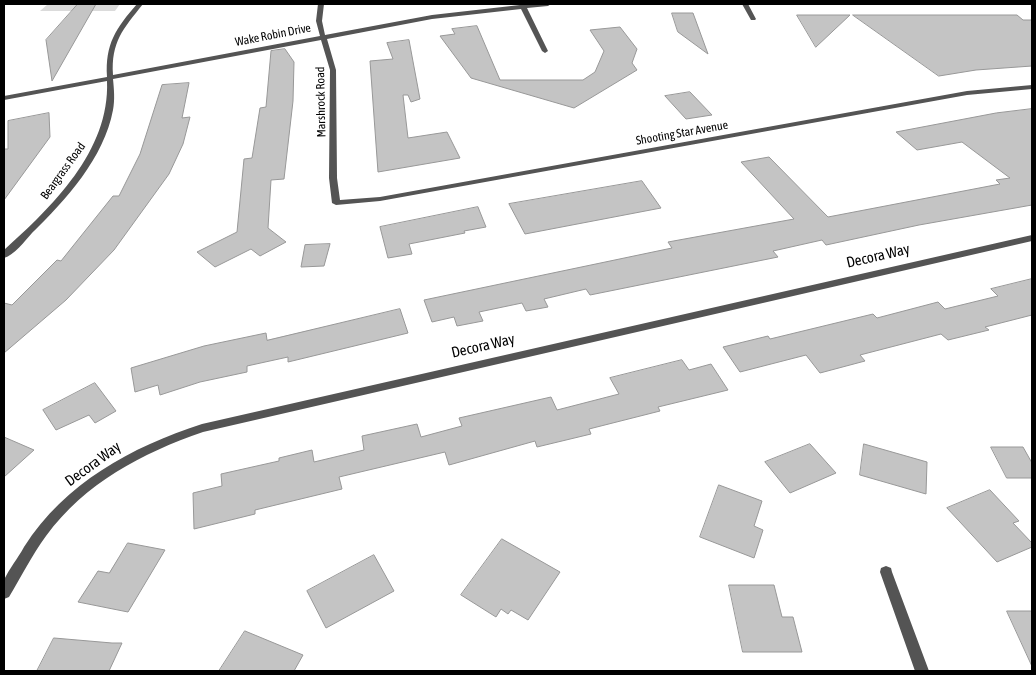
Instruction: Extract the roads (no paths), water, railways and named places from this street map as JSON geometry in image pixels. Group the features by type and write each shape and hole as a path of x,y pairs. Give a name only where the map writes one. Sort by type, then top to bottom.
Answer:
{"street":[{"name":"Beargrass Road","path":"4,255 56,203 93,151 108,118 112,90 110,55 114,41 121,27 140,4"},
{"name":"Marshrock Road","path":"321,4 318,24 331,56 333,70 333,178 336,202"},
{"name":"Wake Robin Drive","path":"4,98 432,16 523,5 548,4"},
{"path":"745,4 753,19"},
{"path":"523,5 545,51"},
{"name":"Shooting Star Avenue","path":"336,202 380,199 967,94 1032,86"},
{"name":"Decora Way","path":"4,593 48,524 80,491 123,460 167,439 202,428 1032,238"},
{"path":"886,572 922,671"}]}
